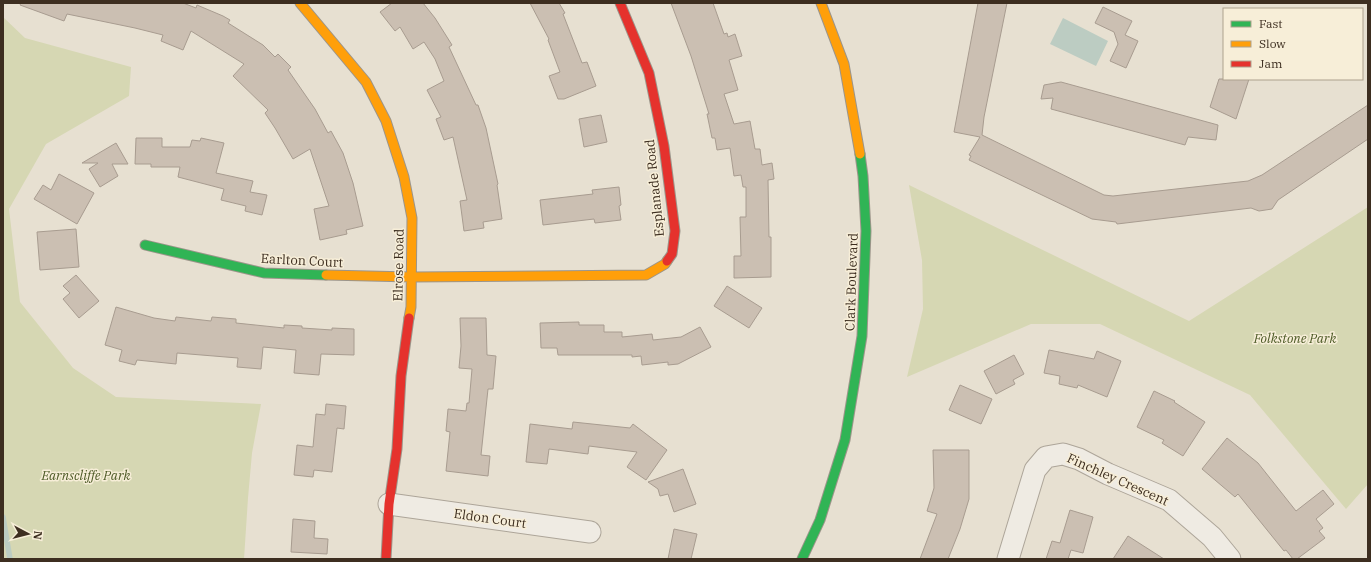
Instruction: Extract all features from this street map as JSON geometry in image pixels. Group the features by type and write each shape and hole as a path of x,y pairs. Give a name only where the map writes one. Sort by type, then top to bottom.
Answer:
{"street":[{"name":"Elrose Road","path":"300,3 366,82 386,121 404,177 412,218 411,308 401,376 397,449 389,504 386,559"},
{"name":"Esplanade Road","path":"412,277 646,275 665,264 672,254 674,232 664,146 649,73 620,3"},
{"name":"Clark Boulevard","path":"802,559 820,520 845,440 862,336 866,231 863,176 854,114 844,64 821,3"},
{"name":"Earlton Court","path":"145,245 264,273 412,277"},
{"name":"Finchley Crescent","path":"1008,559 1035,470 1046,457 1063,454 1079,459 1108,474 1169,500 1212,537 1230,559"},
{"name":"Eldon Court","path":"389,504 590,532"}],"green space":[{"name":"Earnscliffe Park","path":"3,17 25,38 131,67 129,96 46,144 9,209 20,302 73,368 116,397 261,404 252,453 244,559 3,559"},
{"name":"Folkstone Park","path":"909,185 1189,321 1368,207 1368,484 1346,509 1250,395 1100,324 1031,324 907,377 923,309 922,260"}],"shaded area":[{"path":"1063,18 1108,41 1096,66 1050,44"}],"building":[{"path":"21,3 183,3 196,8 197,5 230,20 228,23 263,45 275,57 278,54 291,67 288,70 315,109 328,133 331,131 343,153 353,183 363,226 346,230 347,234 320,240 314,209 329,206 310,149 293,159 265,113 268,110 233,76 244,64 191,31 183,50 161,41 163,35 67,14 64,21 20,5"},
{"path":"392,3 423,3 435,18 452,45 449,47 476,105 478,105 486,128 498,184 502,219 483,222 484,228 464,231 460,201 467,200 453,137 444,140 436,119 441,117 427,90 444,81 435,59 424,42 413,49 400,27 395,31 380,12"},
{"path":"530,3 559,3 565,13 563,14 582,63 587,62 596,86 564,99 558,99 549,76 560,72 548,40 549,39"},
{"path":"671,3 713,3 724,34 727,33 728,37 735,34 742,56 729,60 738,90 724,94 734,124 750,121 755,149 760,149 762,165 772,163 774,179 768,180 769,237 771,237 771,277 734,278 734,256 741,256 740,217 746,217 746,187 743,187 741,175 734,176 730,148 717,150 715,138 712,138 707,114 709,114 691,56"},
{"path":"978,3 1007,3 984,117 982,135 1104,195 1113,196 1248,181 1262,175 1368,105 1368,139 1278,200 1272,209 1259,211 1251,208 1117,224 1116,222 1092,219 969,160 971,156 969,155 980,137 954,132"},
{"path":"1103,7 1132,21 1125,35 1138,41 1126,68 1110,61 1118,44 1114,32 1095,23"},
{"path":"1219,79 1249,80 1236,119 1210,107"},
{"path":"1061,82 1218,125 1216,140 1188,137 1185,145 1051,109 1053,98 1041,99 1044,85"},
{"path":"601,115 607,142 584,147 579,119"},
{"path":"136,138 162,138 162,147 190,147 192,140 200,141 201,138 224,143 216,173 253,181 250,192 267,195 262,215 245,211 246,206 221,200 224,189 178,177 180,167 151,167 151,164 135,164"},
{"path":"116,143 128,164 112,164 118,176 100,187 89,169 98,163 82,163"},
{"path":"59,174 94,193 77,224 34,199 43,185 51,190"},
{"path":"619,187 621,220 595,223 594,219 543,225 540,200 593,194 592,190"},
{"path":"76,229 79,267 40,270 37,232"},
{"path":"76,275 99,301 79,318 63,299 70,293 63,286"},
{"path":"727,286 762,308 749,328 714,306"},
{"path":"116,307 154,318 175,321 176,317 211,321 212,317 236,319 236,323 284,328 284,325 332,330 332,328 354,329 354,355 321,354 319,375 294,373 296,350 263,347 261,369 237,367 238,358 177,353 176,364 137,360 135,365 119,361 122,350 105,345"},
{"path":"460,318 486,318 487,355 496,356 493,389 488,389 481,455 490,456 488,476 446,471 450,432 446,431 448,409 466,411 467,403 469,403 472,369 459,368 461,346"},
{"path":"579,322 579,325 604,325 604,332 622,332 622,337 652,334 653,340 681,337 700,327 711,347 678,364 668,365 668,362 642,365 641,356 558,355 557,348 541,348 540,323"},
{"path":"1049,350 1094,359 1097,351 1121,361 1107,397 1078,385 1077,388 1059,384 1060,376 1044,373"},
{"path":"1014,355 1024,374 1013,380 1015,384 996,394 984,371"},
{"path":"960,385 992,399 981,424 949,410"},
{"path":"1154,391 1175,401 1174,402 1205,422 1183,456 1162,443 1164,440 1137,427"},
{"path":"326,404 346,406 344,429 337,428 332,472 314,470 313,477 294,475 297,445 313,447 316,414 325,415"},
{"path":"573,422 630,428 633,424 667,450 646,480 627,467 637,452 589,446 588,454 549,449 547,464 526,462 530,424 572,429"},
{"path":"1227,438 1258,463 1296,511 1323,490 1334,504 1316,519 1323,528 1319,531 1325,538 1297,559 1293,559 1286,550 1284,551 1238,494 1235,497 1202,469"},
{"path":"933,450 969,450 969,499 960,529 948,559 920,559 937,514 927,511 934,488"},
{"path":"683,469 696,504 674,512 668,494 660,496 658,489 648,482"},
{"path":"1070,510 1093,517 1083,553 1071,550 1068,559 1046,559 1052,541 1060,543"},
{"path":"293,519 315,521 314,538 328,539 327,554 291,552"},
{"path":"674,529 697,534 691,559 668,559"},
{"path":"1128,536 1164,559 1113,559"}],"waterway":[{"path":"3,517 10,559"}],"traffic: fast":[{"path":"802,559 820,520 845,440 862,336 866,231 863,176 860,154"},
{"path":"145,245 264,273 326,275"}],"traffic: slow":[{"path":"300,3 366,82 386,121 404,177 412,218 411,307 409,318"},
{"path":"821,3 844,64 860,154"},
{"path":"326,275 412,277 646,275 665,264 667,261"}],"traffic: jam":[{"path":"620,3 649,73 664,146 675,231 672,254 667,261"},
{"path":"386,559 389,504 397,449 401,376 409,318"}]}
